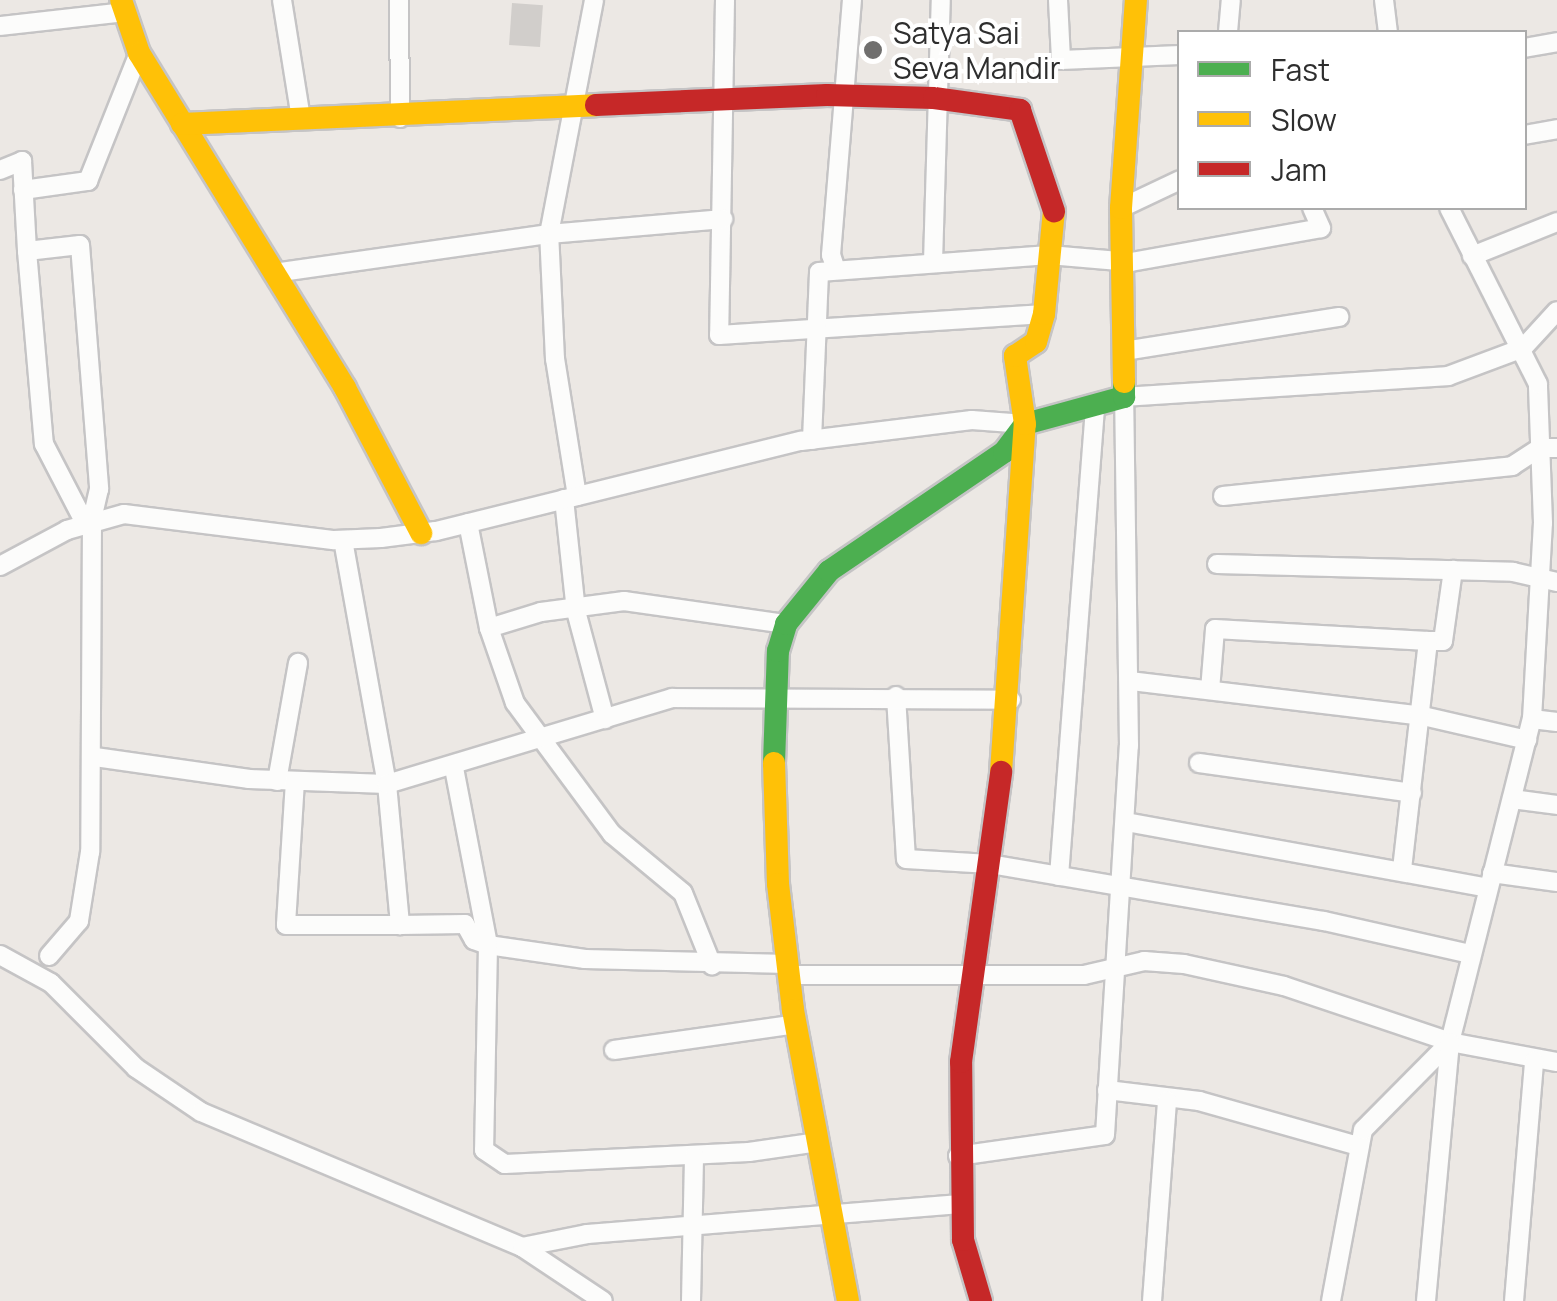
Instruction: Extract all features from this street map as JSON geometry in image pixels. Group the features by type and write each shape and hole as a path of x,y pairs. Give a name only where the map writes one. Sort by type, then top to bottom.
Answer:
{"street":[{"path":"282,0 301,118"},
{"path":"400,118 399,1 421,0"},
{"path":"594,0 577,108 550,234 555,359 570,498 576,610 605,719"},
{"path":"725,0 727,101 719,335 1044,314"},
{"path":"836,270 832,255 852,0"},
{"path":"933,262 934,98 942,0"},
{"path":"1058,0 1061,60 1177,55"},
{"path":"958,1156 1105,1135 1112,971 1126,822 1130,681 1121,208 1128,59 1136,0"},
{"path":"1228,30 1231,0"},
{"path":"1384,0 1388,30"},
{"path":"0,26 123,6 138,54 274,273 421,533"},
{"path":"1527,47 1557,42"},
{"path":"23,190 88,181 138,54"},
{"path":"182,124 400,118 844,96 934,98 1020,110 1054,204 1044,314 1036,342 1015,356 1024,424 1011,700 961,1062 958,1156 962,1240 981,1301"},
{"path":"1527,134 1557,129"},
{"path":"0,170 22,162 44,444 89,522"},
{"path":"1121,208 1177,181"},
{"path":"812,440 819,272 1049,255 1122,262 1322,228 1313,210"},
{"path":"1426,1301 1450,1042 1532,718 1549,581 1549,448 1538,384 1450,210"},
{"path":"274,273 550,234 723,219"},
{"path":"1472,256 1557,222"},
{"path":"27,251 80,245 99,489 89,522 94,757 79,921 49,956"},
{"path":"0,566 89,522 166,514 344,540 421,533 812,440 972,420 1024,424 1124,398 1390,384 1448,376 1523,348 1557,311"},
{"path":"1124,351 1339,317"},
{"path":"1059,876 1095,404"},
{"path":"848,1301 796,1024 778,884 773,697 786,624 829,571 1004,452 1024,424"},
{"path":"1223,496 1512,466 1549,448"},
{"path":"468,523 489,628 515,703 612,834 683,893 712,965"},
{"path":"344,540 387,784 400,925"},
{"path":"1217,564 1513,572 1549,581"},
{"path":"1210,690 1215,629 1442,641 1452,570"},
{"path":"489,628 540,612 624,601 786,624"},
{"path":"1402,870 1423,716 1428,641"},
{"path":"298,663 286,781 286,925 465,924 474,940 488,945 585,959 788,970 1112,971 1144,961 1228,972 1450,1042 1534,1061 1557,1062"},
{"path":"1130,681 1423,716 1527,740"},
{"path":"94,757 286,781 387,784 542,742 672,698 896,696 1011,700"},
{"path":"896,696 906,859 990,864 1471,954"},
{"path":"1532,718 1557,722"},
{"path":"1199,764 1412,793"},
{"path":"454,768 488,945 484,1150 505,1164 694,1156 818,1142"},
{"path":"1512,799 1557,805"},
{"path":"1126,822 1402,870 1490,881 1557,882"},
{"path":"0,955 52,983 136,1068 201,1112 522,1247 603,1301"},
{"path":"614,1050 796,1024"},
{"path":"1331,1301 1358,1146 1387,1100 1450,1042"},
{"path":"1514,1301 1534,1061"},
{"path":"1106,1090 1199,1101 1358,1146"},
{"path":"1152,1301 1167,1100"},
{"path":"691,1301 694,1156"},
{"path":"522,1247 587,1234 960,1204"}],"building":[{"path":"512,3 543,5 540,47 509,45"}],"traffic: fast":[{"path":"774,763 778,651 786,624 829,571 1004,452 1025,424 1124,397 1124,382"}],"traffic: slow":[{"path":"121,0 139,53 345,388 421,533"},
{"path":"1124,382 1121,208 1136,0"},
{"path":"182,124 596,105"},
{"path":"1001,772 1025,424 1015,356 1036,342 1044,314 1054,211"},
{"path":"774,763 778,884 793,1010 848,1301"}],"traffic: jam":[{"path":"596,105 827,95 934,98 1020,110 1054,211"},
{"path":"981,1301 963,1240 961,1062 1001,772"}],"place":[{"name":"Satya Sai Seva Mandir","path":"873,50"}]}
